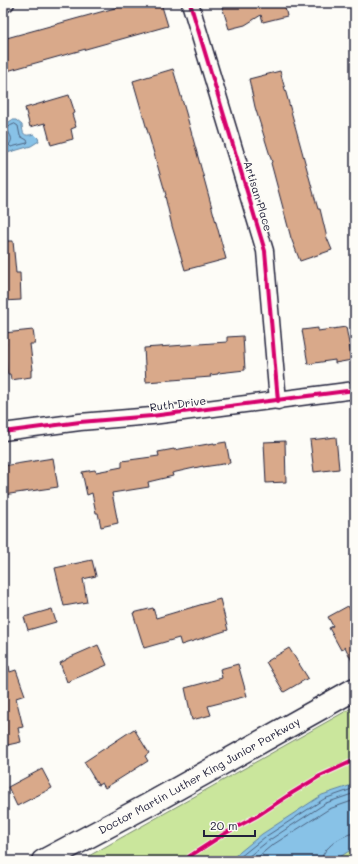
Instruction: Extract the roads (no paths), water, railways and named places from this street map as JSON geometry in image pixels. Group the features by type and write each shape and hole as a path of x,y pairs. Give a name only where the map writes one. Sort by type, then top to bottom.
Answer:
{"main road":[{"name":"Doctor Martin Luther King Junior Parkway","path":"43,861 148,805 355,689"}],"street":[{"name":"Artisan Place","path":"190,3 265,251 278,401"},
{"name":"Ruth Drive","path":"3,432 80,422 152,416 278,401 355,390"}],"water":[{"path":"16,120 22,125 24,134 34,134 39,141 31,146 7,153 5,144 8,140 4,129 8,122"},
{"path":"355,784 355,847 334,861 229,861 262,834 322,795"}]}
